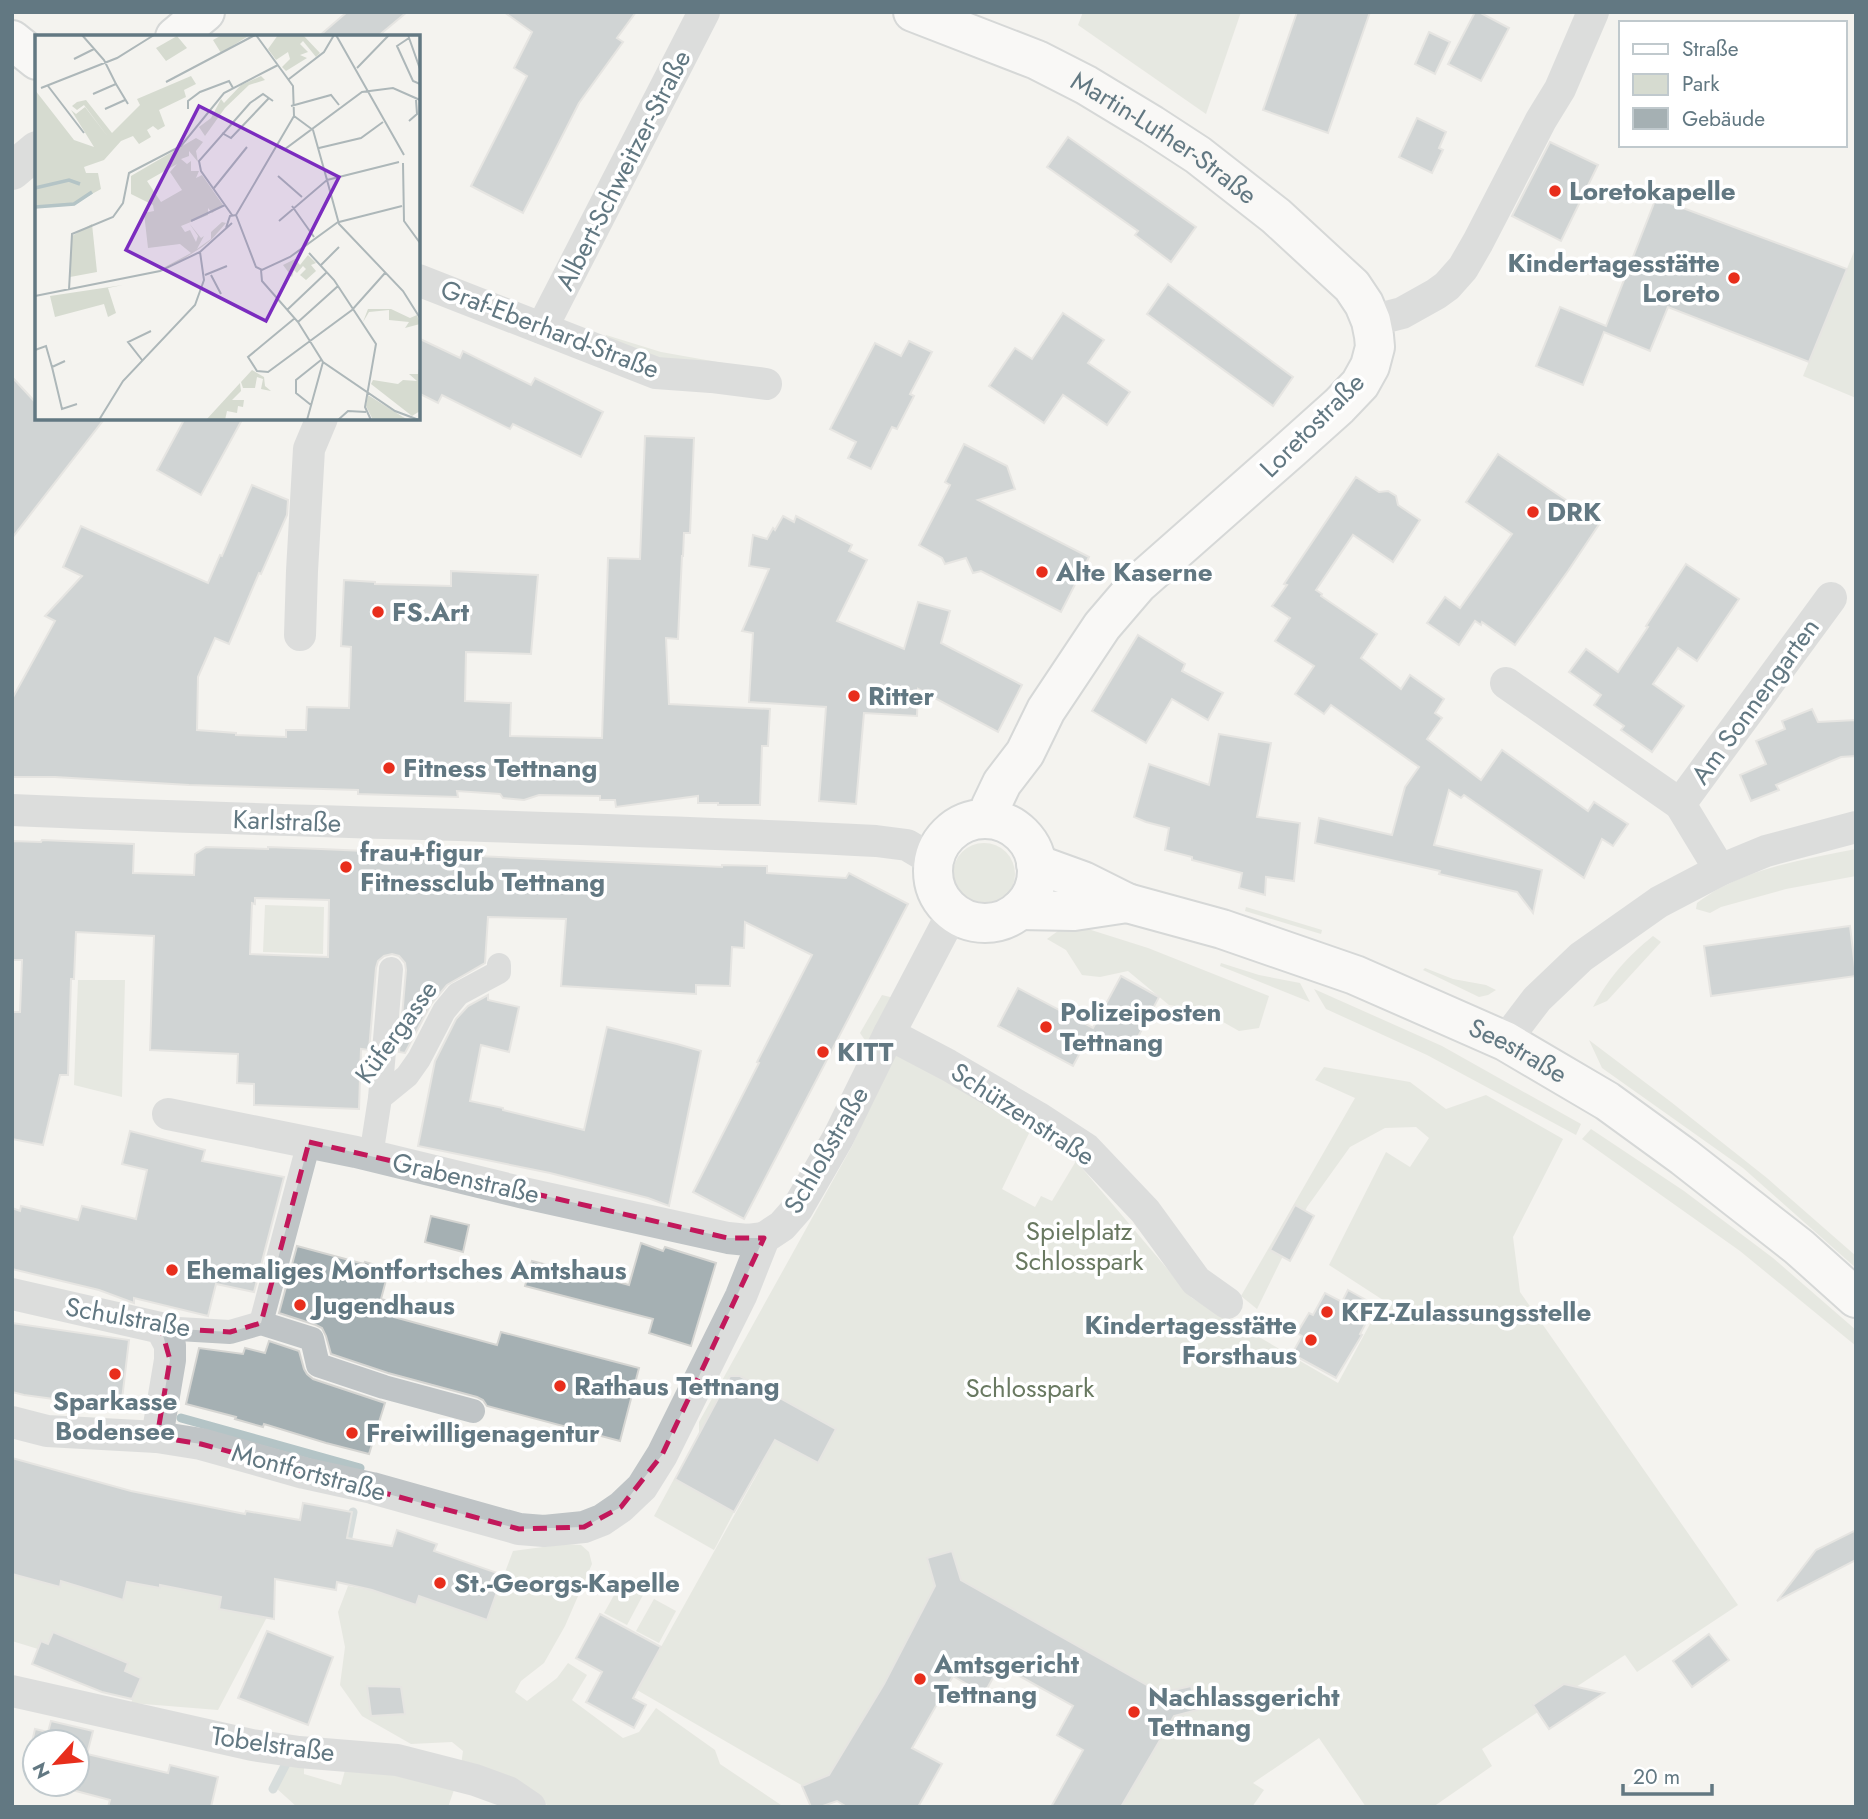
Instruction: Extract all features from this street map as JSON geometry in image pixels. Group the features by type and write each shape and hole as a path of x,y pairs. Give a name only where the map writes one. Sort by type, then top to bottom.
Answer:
{"main road":[{"path":"177,35 205,12"},
{"name":"Martin-Luther-Straße","path":"913,12 1037,60 1086,85 1198,155 1276,216 1352,286 1371,321"},
{"path":"12,40 35,58"},
{"name":"Loretostraße","path":"999,822 991,806 1002,783 1025,753 1046,710 1088,644 1138,584 1339,406 1360,384 1370,366 1375,347 1371,321"},
{"path":"969,822 999,822 1023,836 1031,849 1036,864 1036,880 1032,891 1019,910 1009,917 986,923 963,918 946,905 937,889 933,871 940,844 952,830 969,822"},
{"name":"Seestraße","path":"1036,864 1083,881 1127,903 1223,929 1345,971 1506,1041 1607,1101 1685,1157 1799,1247 1856,1298"},
{"name":"Seestraße","path":"1019,910 1074,911 1127,903"}],"street":[{"name":"Albert-Schweitzer-Straße","path":"542,328 704,12"},
{"path":"1371,321 1402,313 1436,294 1463,268 1560,89 1592,12"},
{"path":"12,171 35,152"},
{"name":"Graf-Eberhard-Straße","path":"420,280 656,373 766,384"},
{"path":"300,635 309,449 321,420"},
{"name":"Am Sonnengarten","path":"1680,804 1831,598"},
{"name":"Am Sonnengarten","path":"1506,683 1680,804 1720,870"},
{"name":"Karlstraße","path":"12,810 673,831 876,841 907,845 934,861"},
{"path":"1506,1041 1537,999 1581,957 1659,902 1720,870 1766,851 1856,827"},
{"name":"Schloßstraße","path":"602,1520 642,1487 662,1455 741,1296 764,1238 782,1226 797,1209 838,1138 953,912"},
{"name":"Küfergasse","path":"371,1156 380,1098 407,1076 444,1011 458,994 499,972 499,965"},
{"path":"380,1098 391,969"},
{"name":"Schützenstraße","path":"889,1034 948,1065 1086,1149 1145,1211 1196,1281 1227,1303"},
{"name":"Grabenstraße","path":"168,1114 309,1142 727,1238 764,1238"},
{"path":"309,1142 261,1323 312,1339 318,1365 384,1387 474,1411"},
{"name":"Schulstraße","path":"12,1294 160,1328 230,1332 261,1323"},
{"path":"157,1437 170,1360 170,1345 160,1328"},
{"name":"Montfortstraße","path":"12,1422 47,1431 157,1437 201,1444 519,1529 544,1531 584,1528 602,1520"},
{"name":"Tobelstraße","path":"12,1691 252,1745 299,1752 397,1760 475,1780 508,1793 530,1807"}],"highlighted area":[{"path":"309,1142 728,1238 764,1238 662,1455 621,1507 584,1527 519,1529 201,1444 157,1437 170,1360 161,1328 230,1332 261,1323"}],"green space":[{"path":"1083,12 1241,12 1206,114 1078,25"},
{"path":"1856,249 1856,398 1803,376"},
{"path":"606,335 661,352 723,363 722,366 661,359 603,342"},
{"path":"984,843 1006,852 1015,874 1006,896 984,905 962,896 953,874 962,852"},
{"path":"1856,849 1856,876 1786,889 1721,907 1710,913 1696,909 1697,903 1714,891 1752,874"},
{"path":"265,905 324,907 323,954 263,952"},
{"path":"1246,907 1322,930 1321,934 1245,911"},
{"path":"1069,923 1148,948 1269,996 1259,1028 1239,1031 1202,1010 1169,1005 1128,971 1100,977 1082,975 1066,950 1047,939"},
{"path":"1653,936 1661,942 1607,1001 1593,1007 1619,968"},
{"path":"1221,963 1259,975 1300,983 1310,1002 1220,966"},
{"path":"1425,968 1453,979 1486,985 1496,990 1479,997 1423,970"},
{"path":"78,980 125,980 122,1097 74,1085"},
{"path":"1314,989 1442,1046 1581,1124 1576,1135 1427,1055 1326,1009"},
{"path":"882,995 894,998 869,1046 860,1033"},
{"path":"1589,1040 1767,1178 1856,1256 1856,1268 1743,1168 1602,1068"},
{"name":"Schlosspark","path":"896,1049 1033,1125 1002,1189 1035,1207 1041,1196 1052,1201 1076,1161 1192,1298 1338,1383 1383,1300 1329,1265 1386,1152 1410,1167 1429,1138 1416,1127 1385,1128 1350,1147 1307,1207 1257,1309 1241,1296 1355,1098 1315,1080 1324,1067 1410,1082 1446,1109 1486,1095 1563,1139 1513,1237 1520,1292 1738,1605 1637,1672 1625,1655 1576,1687 1564,1684 1533,1704 1538,1712 1482,1749 1492,1766 1433,1807 1366,1807 1319,1738 1253,1783 1264,1790 1252,1807 1121,1807 1174,1716 1196,1710 1191,1686 1161,1693 961,1580 951,1551 927,1558 935,1586 884,1683 829,1775 803,1786 637,1690 760,1469 699,1435 699,1422 852,1146"},
{"path":"1591,1129 1684,1191 1773,1258 1856,1330 1856,1346 1740,1251 1582,1139"},
{"path":"674,1479 734,1512 714,1550 654,1516"},
{"path":"565,1544 581,1545 589,1552 592,1564 565,1626 544,1663 521,1681 515,1692 527,1701 557,1678 568,1663 587,1675 572,1700 623,1738 639,1732 656,1708 715,1750 720,1764 784,1807 550,1807 511,1781 461,1765 463,1751 452,1742 411,1744 362,1716 340,1685 345,1647 338,1612 348,1586 376,1591 416,1605 419,1596 487,1620 513,1551"},
{"path":"12,1573 60,1586 61,1581 123,1599 127,1582 159,1588 160,1585 221,1597 219,1608 227,1610 251,1603 275,1602 218,1710 131,1703 141,1678 41,1641 38,1649 12,1641"},
{"path":"622,1581 644,1593 627,1625 604,1613"},
{"path":"654,1599 676,1611 659,1643 636,1631"},
{"path":"293,1757 304,1759 304,1774 341,1785 347,1763 455,1787 448,1807 297,1807 275,1787"}],"building":[{"path":"347,12 407,12 379,35 320,35"},
{"path":"504,12 636,12 617,38 623,42 579,103 523,213 471,186 527,76 514,68 532,32"},
{"path":"1297,12 1370,12 1328,133 1263,110"},
{"path":"1475,12 1509,28 1481,81 1448,64"},
{"path":"1429,32 1450,42 1435,74 1415,64"},
{"path":"1417,118 1446,132 1439,148 1443,150 1432,173 1399,157"},
{"path":"1068,137 1196,227 1171,262 1135,235 1138,231 1047,167"},
{"name":"Loretokapelle","path":"1550,142 1598,165 1561,241 1512,216"},
{"name":"Kindertagesstätte Loreto","path":"1656,198 1847,269 1809,362 1668,307 1650,351 1604,332 1583,385 1536,366 1560,307 1606,326"},
{"path":"1168,284 1293,377 1273,406 1147,314"},
{"path":"1063,313 1104,340 1088,363 1130,392 1107,425 1063,395 1044,423 989,386 1015,348 1032,359"},
{"path":"420,339 460,358 463,351 531,385 535,378 603,412 581,457 513,424 510,429 442,395 438,403 420,394"},
{"path":"909,341 932,352 910,394 914,396 897,429 892,427 871,469 848,458 856,442 830,429 875,343 901,356"},
{"path":"12,377 35,402 35,420 103,420 12,538"},
{"path":"184,420 242,420 201,495 157,470"},
{"path":"645,436 694,438 690,533 684,533 678,639 666,638 669,704 770,709 768,746 762,746 760,805 698,803 698,796 616,807 615,800 600,800 600,796 539,795 524,800 503,798 500,794 457,791 458,797 358,794 358,790 12,777 12,699 55,621 45,616 82,576 63,567 81,526 208,583 252,485 288,500 287,515 229,644 215,638 198,677 197,730 286,737 286,730 306,730 307,707 349,708 351,647 341,646 344,580 375,584 451,586 451,571 538,575 531,654 466,652 465,701 511,703 510,736 602,738 608,558 640,559"},
{"path":"964,444 1007,466 1015,489 978,500 1089,557 1061,612 981,571 973,573 966,558 945,564 942,558 919,545 950,485 945,482"},
{"path":"1498,454 1600,523 1515,645 1482,622 1481,625 1475,621 1459,645 1427,623 1445,597 1460,608 1512,534 1466,502"},
{"path":"1356,477 1379,492 1388,491 1396,496 1398,505 1420,520 1393,562 1353,535 1316,590 1377,634 1361,658 1401,689 1410,675 1444,699 1435,713 1442,718 1427,739 1481,780 1502,750 1588,811 1594,802 1628,824 1613,846 1602,839 1584,878 1464,795 1461,798 1449,790 1434,845 1542,870 1533,913 1517,892 1439,874 1440,871 1315,843 1319,818 1392,835 1405,787 1419,767 1331,705 1324,714 1295,694 1314,666 1275,641 1290,618 1272,606"},
{"path":"783,516 794,522 796,516 852,545 849,551 867,560 837,621 904,649 918,602 950,611 941,643 1022,685 998,732 918,689 917,716 864,713 856,804 819,801 826,707 749,702 753,633 742,631 769,569 749,566 753,535 767,539"},
{"path":"1686,564 1739,599 1697,661 1678,648 1653,684 1684,706 1652,752 1621,730 1624,726 1594,705 1601,695 1569,672 1586,649 1618,672"},
{"path":"1138,635 1185,664 1182,671 1223,693 1208,720 1172,699 1146,743 1092,711"},
{"path":"1812,709 1818,722 1856,720 1856,756 1841,757 1776,785 1779,790 1751,801 1740,775 1766,764 1756,741 1785,729 1782,721"},
{"path":"1219,734 1271,743 1257,817 1300,823 1294,881 1266,877 1265,895 1239,888 1242,873 1165,850 1169,828 1134,817 1149,764 1209,785"},
{"path":"12,841 134,844 133,873 194,875 195,854 206,847 321,849 722,867 767,866 767,873 846,878 849,873 908,904 744,1219 693,1192 812,955 745,922 744,948 732,947 730,986 696,985 696,994 561,986 566,919 488,917 485,963 447,985 431,1004 405,1053 399,1052 405,963 399,956 384,956 378,961 376,968 369,1050 361,1049 359,1109 254,1105 254,1084 237,1083 238,1054 150,1050 154,936 76,932 74,979 71,979 68,1075 60,1075 43,1145 12,1139 12,1012 20,1012 22,960 12,960","holes":["255,898 329,900 328,957 250,954 252,903 255,904"]},
{"path":"1850,926 1856,976 1711,996 1704,946"},
{"path":"1121,976 1159,997 1129,1054 1090,1034 1073,1066 998,1026 1018,988 1093,1028"},
{"path":"488,995 488,1000 519,1007 509,1052 481,1045 470,1101 503,1110 584,1130 607,1027 701,1051 669,1206 550,1173 418,1146 435,1061 456,1019 468,1006"},
{"path":"130,1131 205,1150 202,1161 284,1177 254,1292 216,1284 208,1316 134,1298 134,1303 99,1290 12,1269 12,1208 20,1211 21,1206 78,1220 82,1206 136,1219 147,1170 122,1164"},
{"path":"1295,1205 1314,1216 1290,1261 1270,1250"},
{"path":"431,1216 469,1225 463,1252 425,1242"},
{"path":"641,1243 663,1251 665,1247 716,1263 691,1346 649,1333 653,1319 525,1286 532,1261 629,1285"},
{"path":"297,1246 389,1269 381,1299 398,1304 394,1317 497,1345 501,1332 639,1368 620,1441 487,1406 477,1397 388,1373 331,1354 322,1328 279,1313"},
{"path":"1348,1290 1373,1304 1360,1334 1362,1335 1336,1378 1292,1354 1302,1336 1297,1333 1309,1313 1313,1315 1325,1293 1342,1302"},
{"path":"12,1323 129,1340 121,1408 12,1392"},
{"path":"269,1341 299,1351 304,1369 313,1379 385,1403 369,1454 186,1404 199,1348 243,1354 245,1348 265,1353"},
{"path":"730,1376 740,1376 836,1429 818,1463 775,1440 734,1512 675,1479"},
{"path":"12,1458 131,1491 245,1514 246,1511 300,1520 303,1503 352,1512 347,1538 392,1546 397,1530 437,1544 434,1551 503,1575 487,1620 419,1596 416,1605 372,1590 337,1582 336,1590 275,1579 274,1619 219,1609 221,1597 160,1585 160,1588 127,1582 123,1600 61,1581 60,1587 12,1574"},
{"path":"1856,1530 1856,1560 1777,1601 1816,1550"},
{"path":"952,1551 961,1580 1161,1693 1191,1686 1197,1710 1174,1716 1121,1807 1051,1807 1083,1750 1057,1735 1073,1706 1000,1665 984,1694 953,1676 912,1748 942,1764 918,1807 847,1807 837,1801 811,1807 802,1786 829,1775 884,1684 935,1586 927,1558"},
{"path":"600,1614 661,1647 633,1698 646,1705 634,1728 586,1702 602,1672 576,1658"},
{"path":"267,1631 333,1657 308,1725 238,1698"},
{"path":"53,1632 128,1663 125,1671 141,1678 132,1699 102,1692 32,1664 41,1641 48,1644"},
{"path":"1709,1634 1729,1660 1692,1687 1673,1661"},
{"path":"1564,1684 1604,1693 1549,1729 1533,1705"},
{"path":"367,1686 401,1687 405,1714 371,1716"},
{"path":"51,1721 80,1728 49,1728"},
{"path":"91,1755 168,1773 170,1765 218,1777 211,1807 108,1807 110,1800 91,1795"}],"waterway":[{"path":"181,1418 360,1468"},
{"path":"348,1537 353,1512"},
{"path":"273,1789 289,1758"}],"place":[{"name":"Loretokapelle","path":"1555,191"},
{"name":"Kindertagesstätte Loreto","path":"1734,278"},
{"name":"DRK","path":"1533,512"},
{"name":"Alte Kaserne","path":"1042,572"},
{"name":"FS.Art","path":"378,612"},
{"name":"Ritter","path":"854,696"},
{"name":"Fitness Tettnang","path":"389,768"},
{"name":"frau+figur Fitnessclub Tettnang","path":"346,867"},
{"name":"Polizeiposten Tettnang","path":"1046,1027"},
{"name":"KITT","path":"823,1052"},
{"name":"Ehemaliges Montfortsches Amtshaus","path":"172,1270"},
{"name":"Jugendhaus","path":"300,1305"},
{"name":"KFZ-Zulassungsstelle","path":"1327,1312"},
{"name":"Kindertagesstätte Forsthaus","path":"1311,1340"},
{"name":"Sparkasse Bodensee","path":"115,1374"},
{"name":"Rathaus Tettnang","path":"560,1386"},
{"name":"Freiwilligenagentur","path":"352,1433"},
{"name":"St.-Georgs-Kapelle","path":"440,1583"},
{"name":"Amtsgericht Tettnang","path":"920,1679"},
{"name":"Nachlassgericht Tettnang","path":"1134,1712"}],"park label":[{"name":"Spielplatz Schlosspark","path":"1079,1246"}]}
